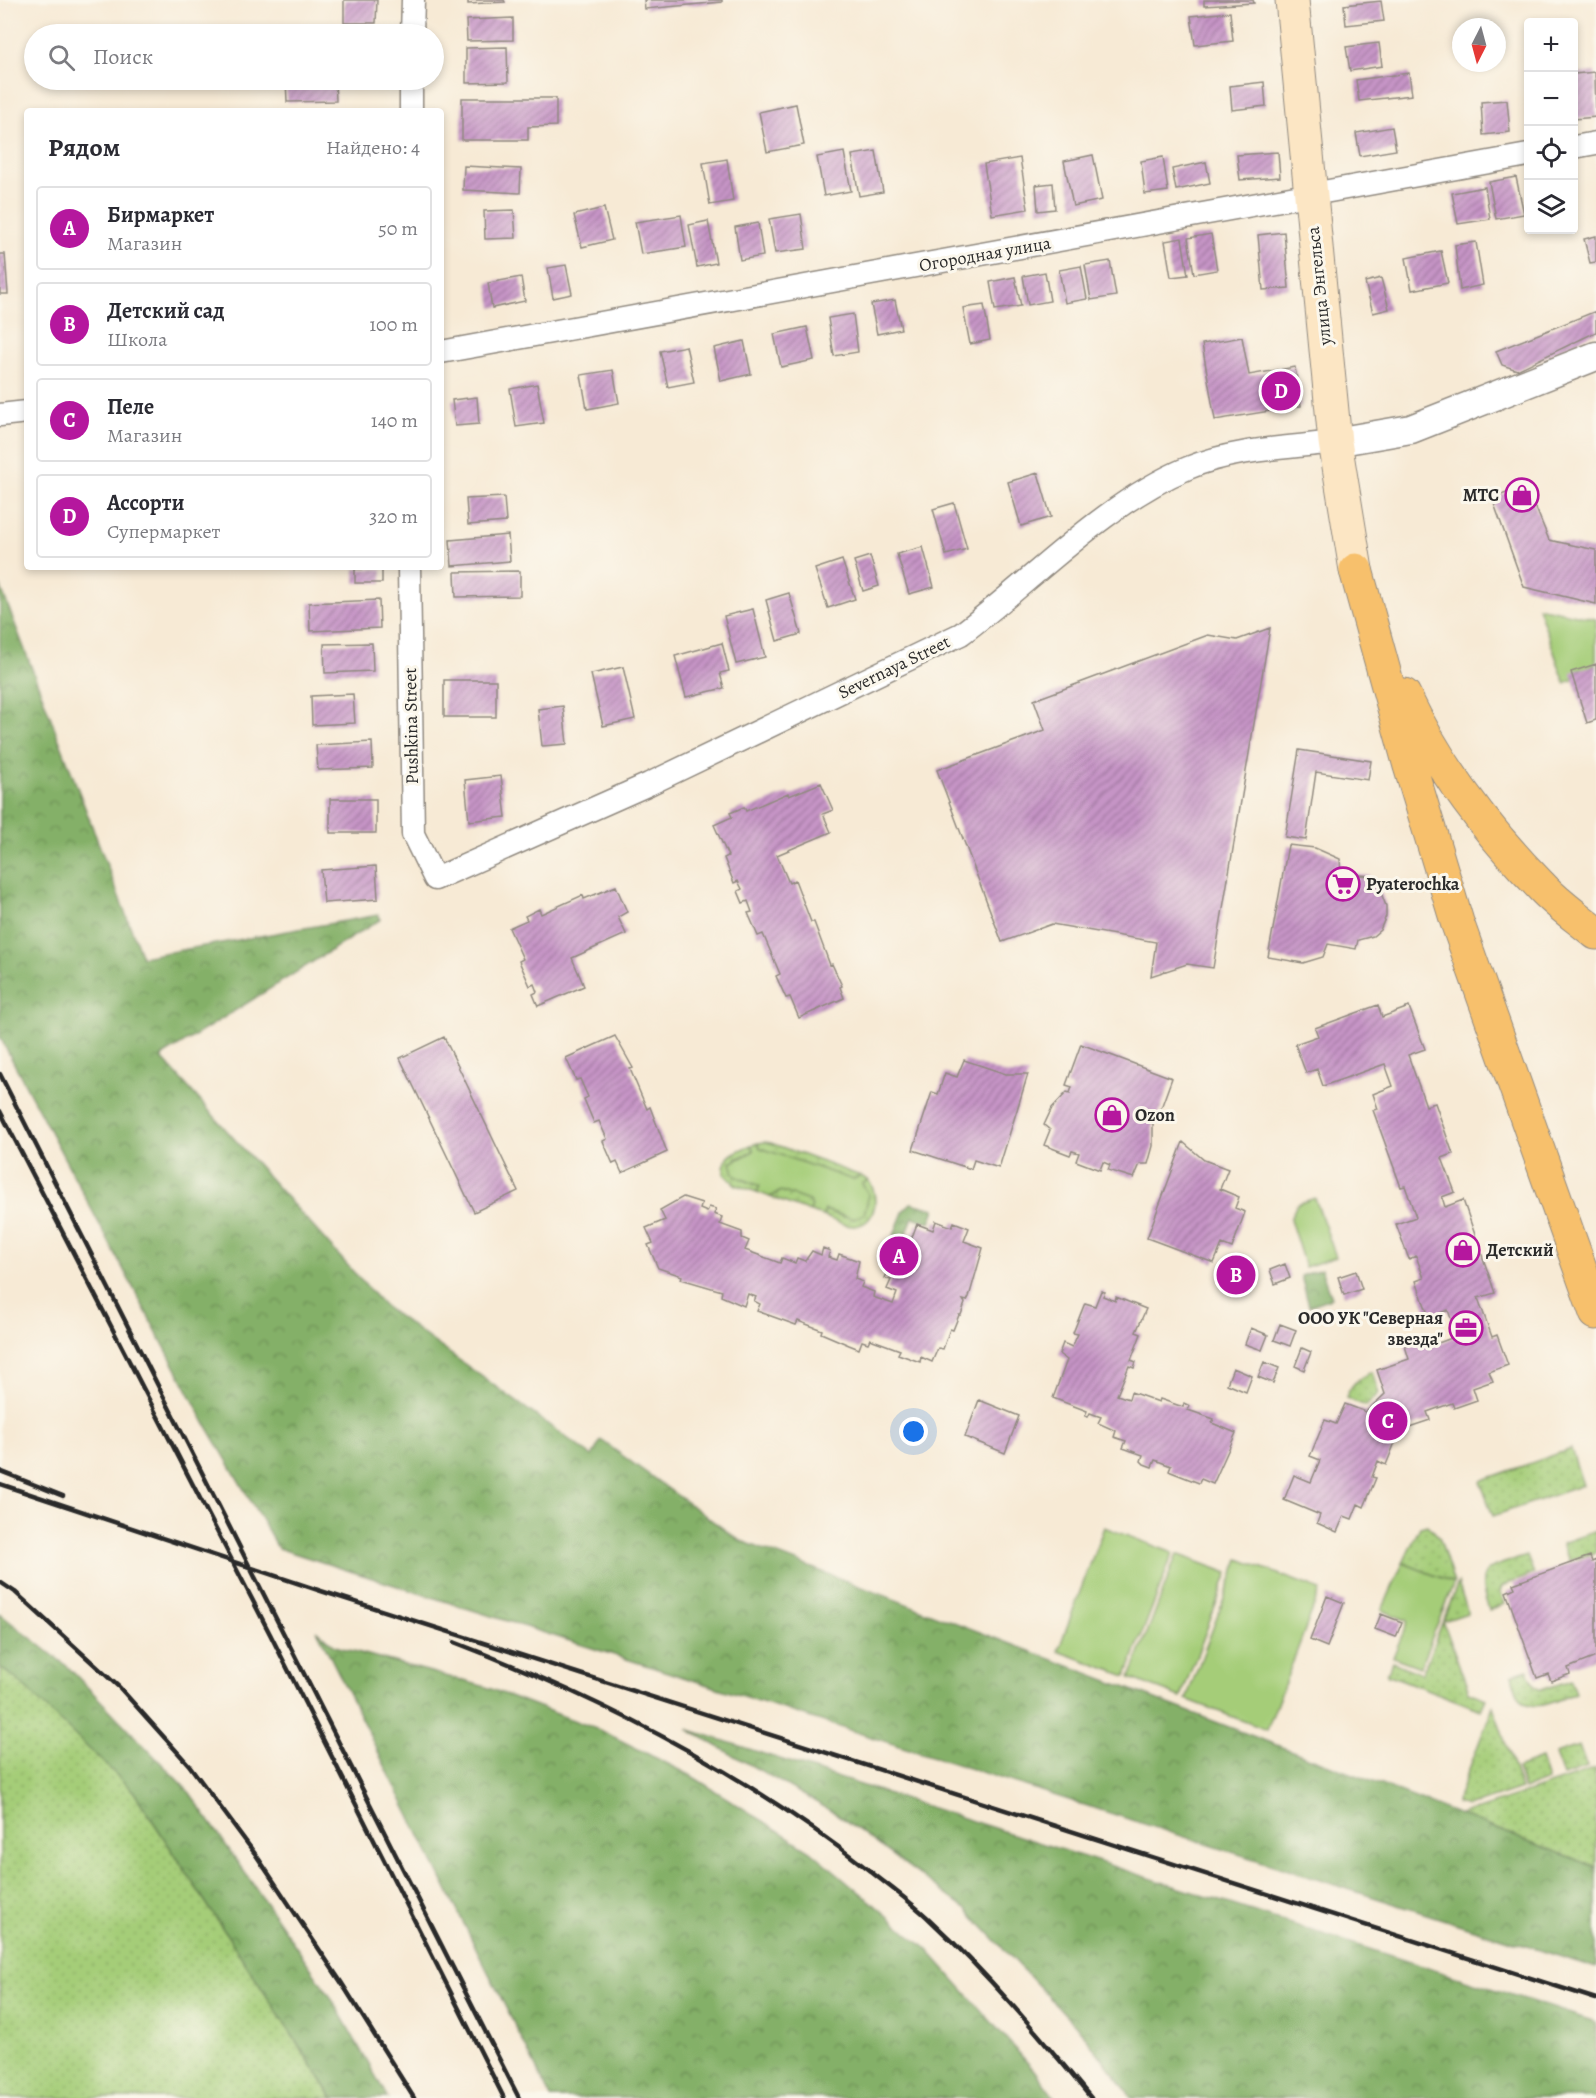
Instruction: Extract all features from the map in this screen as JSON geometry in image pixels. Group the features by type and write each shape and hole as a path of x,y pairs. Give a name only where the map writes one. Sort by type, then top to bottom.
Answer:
{"highway":[{"path":"1356,570 1383,649 1416,721 1472,810 1541,887 1596,933"},
{"path":"1356,570 1410,766 1457,922 1596,1313"}],"main road":[{"name":"улица Энгельса","path":"1292,0 1335,442 1356,570"}],"street":[{"path":"412,24 413,0"},
{"path":"411,90 411,108"},
{"path":"1578,146 1596,143"},
{"name":"Огородная улица","path":"444,351 1524,156"},
{"path":"1335,442 1411,429 1596,356"},
{"path":"0,415 24,412"},
{"name":"Severnaya Street","path":"435,879 611,802 961,634 1007,600 1111,511 1188,468 1230,456 1335,442"},
{"name":"Pushkina Street","path":"408,570 413,834 435,879"}],"green space":[{"path":"0,585 142,957 378,915 381,919 161,1057 384,1306 592,1456 601,1440 739,1540 1596,1867 1596,1968 278,1548 205,1423 0,1037"},
{"path":"1538,607 1596,619 1596,670 1565,683"},
{"path":"765,1142 861,1176 853,1180 760,1148 758,1143"},
{"path":"758,1143 760,1148 853,1180 861,1176 868,1180 862,1184 869,1195 864,1214 854,1219 825,1210 823,1216 810,1212 812,1206 809,1201 781,1191 770,1197 757,1192 760,1186 735,1176 731,1163 754,1151 751,1145"},
{"path":"751,1145 754,1151 736,1159 741,1179 760,1186 757,1192 736,1185 724,1174 727,1158"},
{"path":"868,1180 875,1200 868,1220 851,1226 823,1216 825,1210 844,1217 862,1184"},
{"path":"781,1191 809,1201 812,1206 810,1212 770,1197"},
{"path":"1315,1198 1336,1257 1305,1267 1290,1219 1297,1204"},
{"path":"911,1203 935,1209 930,1223 913,1217 904,1241 893,1237 904,1210"},
{"path":"1321,1269 1331,1298 1309,1306 1301,1276"},
{"path":"1372,1372 1379,1393 1366,1406 1346,1398 1356,1382"},
{"path":"1571,1449 1583,1485 1493,1516 1480,1481"},
{"path":"1428,1525 1439,1537 1454,1583 1403,1563 1420,1527"},
{"path":"1104,1527 1173,1553 1126,1676 1058,1651"},
{"path":"1596,1531 1596,1552 1569,1561 1562,1543"},
{"path":"1177,1554 1228,1573 1181,1697 1130,1678"},
{"path":"1527,1556 1534,1574 1502,1586 1500,1591 1505,1604 1489,1610 1483,1584 1487,1571"},
{"path":"1239,1559 1320,1590 1267,1730 1186,1699"},
{"path":"1403,1563 1454,1583 1420,1667 1393,1657 1408,1621 1382,1610"},
{"path":"1458,1583 1468,1613 1443,1621 1469,1692 1486,1699 1481,1710 1387,1674 1392,1662 1422,1674"},
{"path":"0,1614 68,1667 190,1793 330,1996 388,2098 333,2098 134,1792 14,1677 0,1668"},
{"path":"317,1630 335,1646 486,1687 602,1731 690,1775 811,1851 927,1949 1034,2070 1055,2098 551,2098"},
{"path":"0,1668 14,1676 134,1792 333,2098 0,2098"},
{"path":"1528,1670 1535,1687 1541,1690 1571,1680 1576,1693 1547,1704 1533,1706 1526,1704 1518,1694 1512,1675"},
{"path":"1493,1706 1521,1789 1467,1807 1456,1803"},
{"path":"687,1729 1596,2022 1596,2098 1132,2098 1082,2032 967,1910 835,1813"},
{"path":"1579,1746 1587,1768 1562,1776 1555,1754"},
{"path":"1541,1759 1548,1780 1524,1789 1517,1768"},
{"path":"1596,1769 1596,1867 1460,1815"}],"building":[{"path":"344,0 377,0 376,23 344,23"},
{"path":"468,0 504,0 505,2 468,4"},
{"path":"644,0 722,0 722,2 645,9"},
{"path":"1204,0 1253,0 1254,3 1204,6"},
{"path":"1381,1 1384,21 1346,25 1344,5"},
{"path":"1230,12 1233,41 1195,45 1191,16"},
{"path":"513,18 513,40 467,41 466,20"},
{"path":"1379,43 1382,66 1350,71 1346,47"},
{"path":"507,47 508,82 466,83 466,48"},
{"path":"1595,72 1596,117 1578,119 1578,74"},
{"path":"1409,73 1412,95 1359,101 1356,80"},
{"path":"1264,82 1266,106 1232,110 1230,86"},
{"path":"286,90 335,90 336,101 287,102"},
{"path":"462,98 556,98 556,126 528,127 528,140 462,140"},
{"path":"1507,100 1510,132 1483,135 1481,102"},
{"path":"796,104 804,145 767,152 759,112"},
{"path":"1392,127 1396,150 1360,156 1356,133"},
{"path":"876,151 883,192 859,196 852,155"},
{"path":"844,152 851,191 824,196 817,157"},
{"path":"1278,152 1280,177 1240,180 1237,155"},
{"path":"1093,155 1102,200 1073,206 1064,161"},
{"path":"1163,157 1168,191 1145,194 1141,161"},
{"path":"1020,158 1028,209 992,215 984,164"},
{"path":"727,159 733,201 710,205 703,163"},
{"path":"1206,162 1210,183 1176,190 1172,169"},
{"path":"464,166 521,169 520,193 463,190"},
{"path":"1516,177 1524,214 1496,219 1489,182"},
{"path":"1053,183 1055,209 1038,211 1036,185"},
{"path":"1485,187 1490,219 1458,224 1452,193"},
{"path":"604,208 612,240 582,247 574,215"},
{"path":"514,210 516,238 485,239 484,211"},
{"path":"801,214 806,249 775,253 769,219"},
{"path":"681,215 686,247 641,254 635,222"},
{"path":"708,221 716,263 697,267 689,225"},
{"path":"758,223 763,256 740,260 735,227"},
{"path":"1284,232 1289,288 1263,290 1258,235"},
{"path":"1211,234 1217,270 1194,274 1188,238"},
{"path":"1596,236 1596,262 1590,263 1584,239"},
{"path":"1182,238 1188,275 1171,277 1165,241"},
{"path":"1476,242 1483,285 1460,290 1455,245"},
{"path":"1441,251 1448,283 1412,290 1406,258"},
{"path":"0,254 5,254 8,294 0,294"},
{"path":"1110,261 1116,296 1091,300 1085,265"},
{"path":"566,265 572,294 553,298 548,268"},
{"path":"1081,266 1087,299 1065,303 1059,270"},
{"path":"1045,272 1050,301 1028,305 1023,276"},
{"path":"521,277 525,301 492,308 488,283"},
{"path":"1015,277 1021,306 995,310 990,282"},
{"path":"1381,278 1389,309 1373,313 1365,282"},
{"path":"895,300 901,329 877,334 871,304"},
{"path":"984,305 990,340 970,344 963,308"},
{"path":"1596,311 1596,332 1517,370 1502,365 1496,351"},
{"path":"853,314 858,352 834,356 828,318"},
{"path":"807,327 814,360 781,367 774,334"},
{"path":"1242,337 1249,375 1295,367 1301,406 1215,420 1202,344"},
{"path":"744,341 751,374 721,381 714,348"},
{"path":"686,346 694,382 668,387 660,351"},
{"path":"613,370 619,403 587,409 581,375"},
{"path":"537,384 544,423 516,427 510,389"},
{"path":"477,397 479,424 455,426 452,400"},
{"path":"1038,473 1051,517 1021,526 1008,482"},
{"path":"1527,486 1549,540 1596,550 1596,604 1524,587 1492,498"},
{"path":"504,497 506,522 468,525 466,499"},
{"path":"954,503 967,549 946,555 933,509"},
{"path":"508,535 510,561 452,566 450,540"},
{"path":"923,547 934,587 909,594 897,554"},
{"path":"870,556 879,586 863,591 854,561"},
{"path":"842,560 855,599 828,608 815,569"},
{"path":"355,570 382,570 382,583 355,583"},
{"path":"520,571 520,596 456,597 455,572"},
{"path":"789,593 801,634 777,641 766,600"},
{"path":"379,600 380,628 310,631 309,603"},
{"path":"753,609 765,657 736,664 724,616"},
{"path":"1270,628 1213,968 1187,964 1151,976 1156,942 1052,924 1002,942 937,770 1045,730 1034,700 1208,635 1237,640"},
{"path":"372,643 373,671 325,673 324,644"},
{"path":"722,643 729,671 720,673 724,688 686,697 675,656"},
{"path":"1596,664 1596,720 1587,723 1571,672"},
{"path":"623,667 635,719 603,726 591,674"},
{"path":"444,680 496,680 496,717 444,717"},
{"path":"353,694 355,723 312,725 311,696"},
{"path":"563,706 567,744 542,746 538,709"},
{"path":"372,742 373,768 318,770 316,745"},
{"path":"1299,750 1371,761 1368,780 1316,772 1306,840 1285,837"},
{"path":"501,776 506,817 469,821 465,780"},
{"path":"821,783 833,810 823,814 831,832 777,855 789,883 795,880 830,965 832,964 842,986 840,987 844,998 799,1018 790,997 786,998 776,976 780,974 763,934 758,936 748,913 752,912 748,901 743,903 738,891 742,889 738,881 734,883 724,858 728,856 714,825 732,817 730,813 744,807 746,811 788,793 789,796"},
{"path":"330,799 376,799 376,833 330,833"},
{"path":"1288,845 1315,848 1340,859 1341,873 1370,876 1369,884 1381,893 1386,906 1386,916 1380,930 1373,936 1358,940 1356,949 1328,944 1323,957 1303,963 1268,957"},
{"path":"376,866 378,899 324,903 321,870"},
{"path":"616,886 627,912 618,917 626,934 572,958 584,986 538,1006 533,994 537,992 534,984 530,986 519,961 523,959 509,928 527,920 525,916 539,909 541,914 583,895 584,899"},
{"path":"1378,1005 1382,1017 1409,1007 1425,1049 1408,1055 1426,1106 1435,1103 1453,1154 1442,1158 1455,1192 1442,1197 1445,1207 1463,1200 1495,1293 1478,1298 1492,1337 1497,1335 1508,1365 1489,1372 1493,1381 1473,1388 1477,1400 1454,1408 1452,1403 1427,1412 1430,1420 1400,1430 1386,1465 1378,1461 1372,1477 1376,1478 1364,1507 1358,1504 1352,1519 1344,1516 1337,1532 1317,1523 1320,1515 1284,1500 1294,1475 1311,1482 1320,1460 1310,1456 1325,1420 1336,1424 1345,1404 1366,1412 1385,1394 1377,1370 1409,1359 1405,1346 1430,1337 1433,1345 1457,1336 1448,1310 1429,1317 1416,1281 1424,1278 1416,1256 1409,1259 1396,1224 1416,1217 1405,1186 1401,1187 1373,1110 1378,1109 1373,1094 1393,1086 1385,1064 1323,1086 1317,1069 1306,1073 1295,1044 1318,1036 1315,1028"},
{"path":"615,1036 633,1068 630,1069 647,1109 650,1107 667,1152 622,1173 617,1162 613,1164 603,1141 607,1139 599,1121 594,1123 584,1099 588,1097 580,1079 576,1080 566,1058"},
{"path":"444,1037 518,1191 474,1212 400,1058"},
{"path":"1081,1044 1172,1078 1157,1119 1151,1116 1149,1122 1153,1123 1153,1146 1148,1164 1140,1164 1134,1178 1108,1170 1110,1165 1103,1162 1100,1170 1076,1161 1079,1153 1072,1151 1070,1155 1044,1145 1050,1130 1044,1125 1052,1108 1067,1092 1070,1093 1072,1087 1066,1085"},
{"path":"964,1060 1006,1074 1028,1074 999,1168 974,1160 971,1169 913,1150 932,1092 938,1094 945,1073 957,1077"},
{"path":"1183,1142 1204,1160 1228,1169 1220,1189 1239,1197 1235,1208 1245,1212 1232,1248 1222,1244 1214,1263 1147,1238"},
{"path":"683,1197 702,1203 700,1209 707,1212 709,1207 716,1209 714,1214 722,1217 720,1224 742,1232 742,1238 749,1241 745,1250 780,1263 782,1258 795,1263 797,1258 805,1261 812,1251 821,1255 823,1248 830,1251 828,1257 837,1260 839,1254 859,1261 855,1279 863,1282 861,1287 874,1292 873,1297 893,1304 897,1293 887,1289 891,1280 885,1278 888,1271 893,1274 895,1270 896,1265 890,1262 897,1244 908,1248 917,1224 933,1230 936,1221 952,1227 954,1222 969,1228 964,1241 983,1248 969,1297 967,1301 963,1300 965,1303 961,1315 953,1330 950,1329 943,1349 938,1348 932,1362 921,1357 920,1362 898,1354 900,1350 870,1339 868,1343 862,1341 859,1349 821,1333 822,1330 798,1321 796,1325 757,1311 760,1304 754,1301 756,1297 748,1294 744,1306 721,1296 722,1291 681,1279 682,1276 658,1268 648,1245 653,1243 646,1228 665,1220 660,1210"},
{"path":"1285,1264 1290,1278 1275,1284 1270,1270"},
{"path":"1356,1271 1362,1289 1344,1295 1338,1277"},
{"path":"1101,1291 1105,1292 1103,1296 1115,1301 1116,1297 1146,1309 1136,1332 1141,1334 1131,1360 1136,1362 1134,1368 1129,1366 1117,1395 1129,1399 1131,1392 1159,1402 1160,1399 1183,1407 1184,1403 1190,1406 1188,1410 1214,1419 1212,1423 1236,1433 1213,1484 1201,1479 1199,1483 1171,1472 1169,1471 1171,1466 1155,1460 1152,1467 1144,1464 1141,1461 1143,1455 1123,1448 1126,1441 1114,1437 1116,1431 1098,1423 1101,1417 1090,1413 1088,1417 1085,1416 1087,1411 1053,1398 1067,1360 1059,1354 1063,1343 1072,1347 1078,1334 1073,1333 1085,1303 1095,1306"},
{"path":"1280,1324 1296,1330 1290,1346 1274,1340"},
{"path":"1251,1328 1268,1335 1262,1350 1245,1344"},
{"path":"1302,1348 1311,1352 1304,1370 1295,1366"},
{"path":"1264,1362 1279,1368 1273,1383 1258,1377"},
{"path":"1233,1368 1252,1376 1246,1392 1227,1384"},
{"path":"979,1400 1019,1416 1005,1453 965,1437"},
{"path":"1590,1556 1592,1562 1596,1560 1596,1657 1568,1668 1570,1674 1551,1681 1548,1674 1537,1678 1506,1592 1515,1588 1513,1584"},
{"path":"1327,1596 1344,1603 1327,1647 1310,1640"},
{"path":"1381,1614 1402,1622 1396,1637 1375,1629"}],"railway":[{"path":"0,1074 519,2098"},
{"path":"0,1111 270,1634 504,2098"},
{"path":"0,1471 63,1496"},
{"path":"0,1484 321,1591 1596,1999"},
{"path":"0,1582 15,1592 120,1688 189,1765 256,1855 341,1982 414,2098"},
{"path":"454,1642 618,1713 722,1770 773,1801 822,1835 923,1913 952,1941 1014,2006 1091,2098"}],"place":[{"name":"Ассорти","path":"1281,391"},
{"name":"МТС","path":"1522,495"},
{"name":"Pyaterochka","path":"1343,884"},
{"name":"Ozon","path":"1112,1115"},
{"name":"Детский","path":"1463,1250"},
{"name":"Бирмаркет","path":"899,1256"},
{"name":"Детский сад","path":"1236,1275"},
{"name":"ООО УК \"Северная звезда\"","path":"1466,1328"},
{"name":"Пеле","path":"1388,1421"}]}
